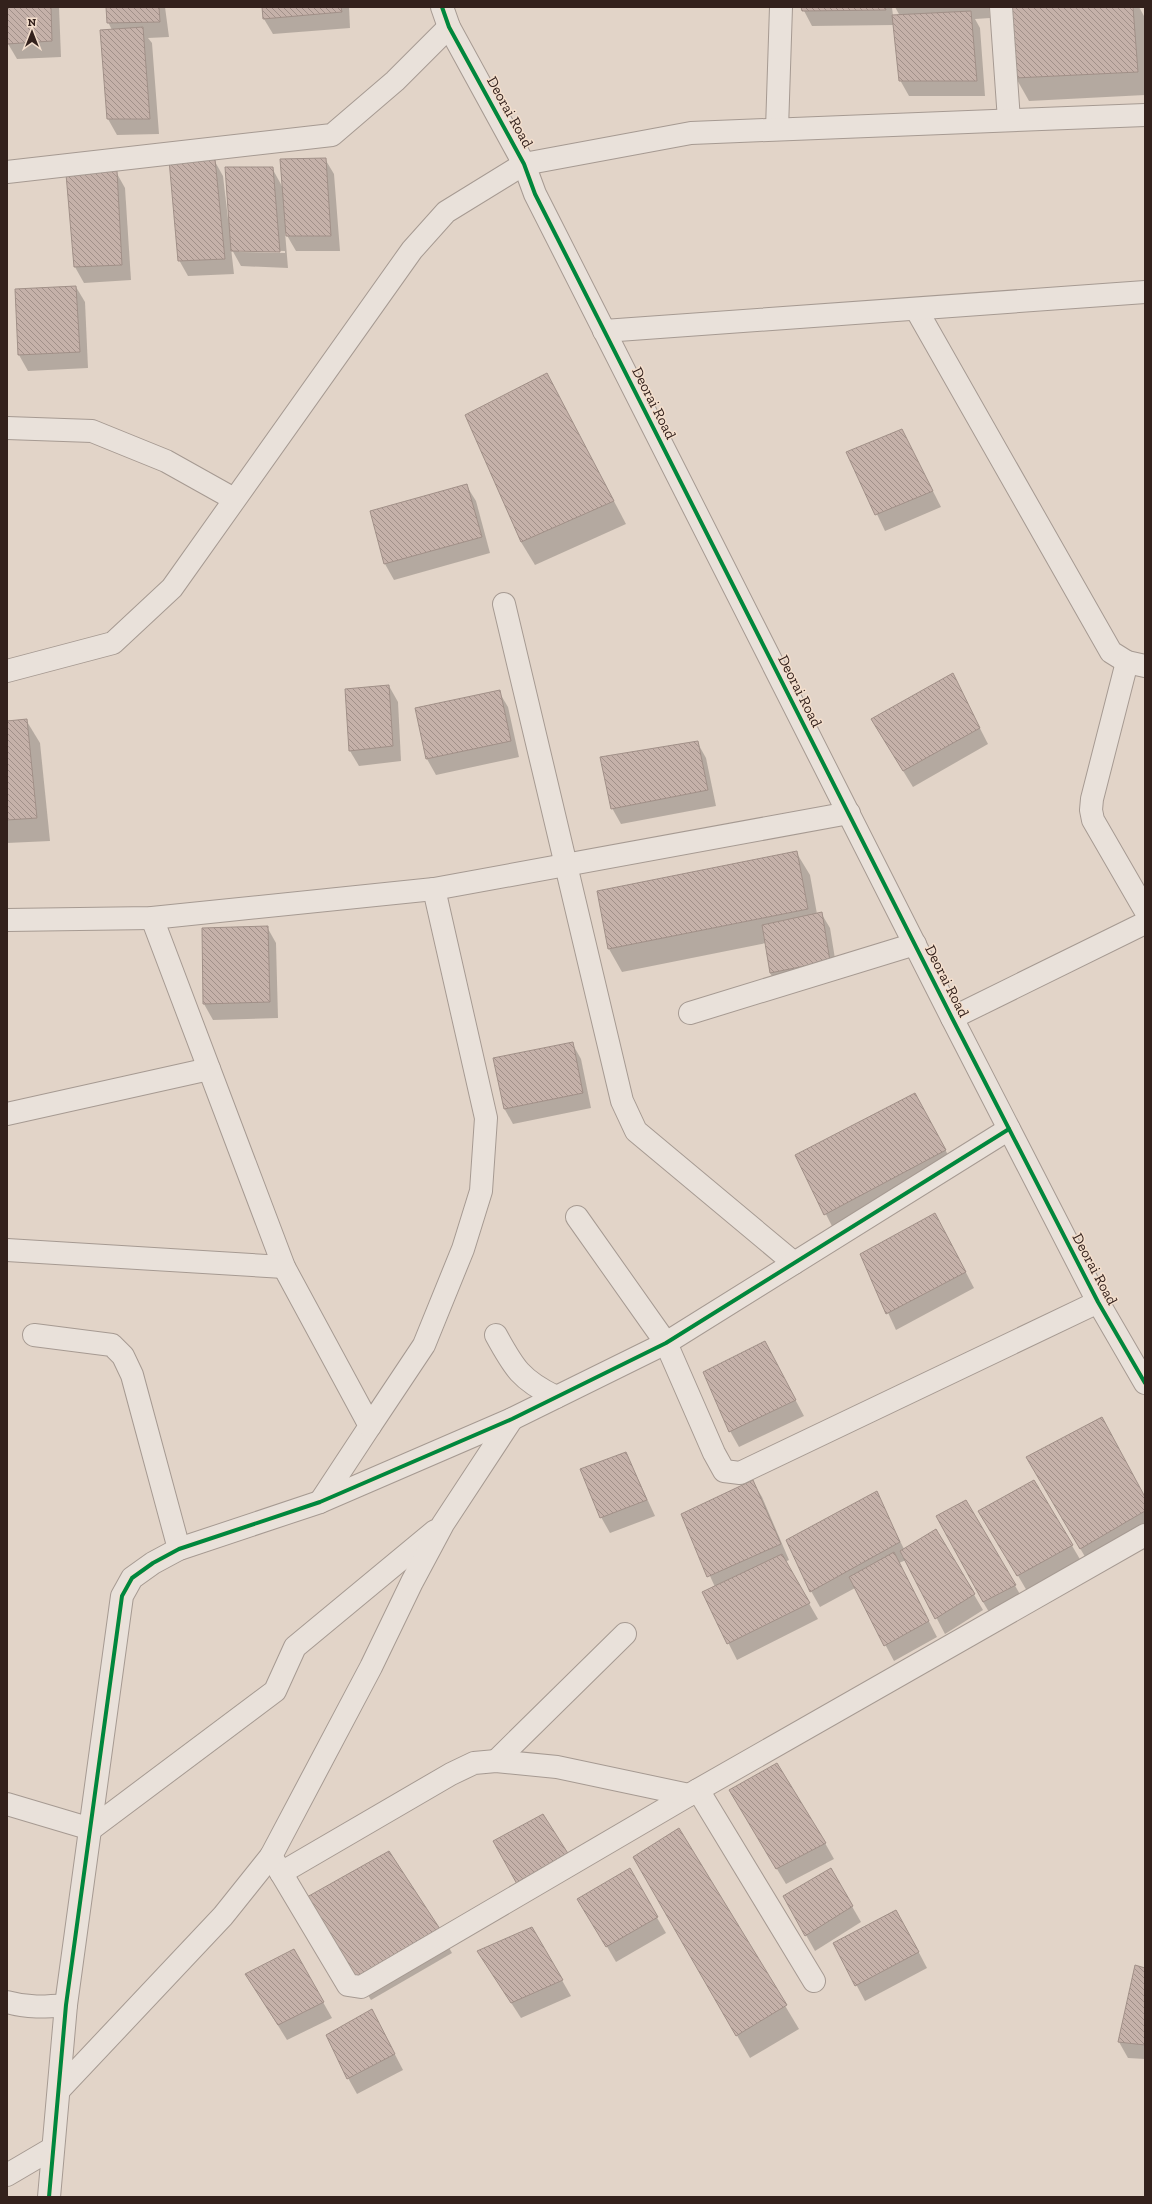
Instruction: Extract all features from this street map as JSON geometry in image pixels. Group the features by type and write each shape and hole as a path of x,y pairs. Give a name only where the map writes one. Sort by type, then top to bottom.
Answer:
{"street":[{"name":"Deorai Road","path":"442,7 449,27 524,164 535,194 604,332 952,1018 1098,1302 1145,1383"},
{"path":"777,130 780,7"},
{"path":"1001,7 1009,120"},
{"path":"7,172 332,135 395,81 449,27"},
{"path":"7,671 113,643 172,588 412,250 446,212 524,164 691,133 1145,115"},
{"path":"604,332 1145,292"},
{"path":"916,309 1111,652 1136,664 1092,798 1091,810 1093,820 1145,910"},
{"path":"7,428 92,430 166,461 234,499"},
{"path":"504,604 567,863 622,1101 636,1131 794,1263"},
{"path":"7,920 152,918 434,889 567,863 849,813"},
{"path":"320,1502 424,1345 463,1249 481,1191 486,1118 434,889"},
{"path":"152,918 284,1267 370,1426"},
{"path":"952,1018 1145,923"},
{"path":"690,1013 915,944"},
{"path":"7,1114 210,1069"},
{"path":"49,2197 66,2005 122,1596 132,1578 153,1563 179,1549 320,1502 512,1419 666,1343 1009,1128"},
{"path":"577,1217 666,1343 714,1453 724,1471 740,1473 1098,1302"},
{"path":"7,1250 284,1267"},
{"path":"34,1335 112,1345 123,1356 132,1375 179,1549"},
{"path":"496,1335 514,1368 534,1386 556,1397"},
{"path":"276,1864 412,1582 443,1524 512,1419"},
{"path":"91,1829 275,1691 295,1647 443,1524"},
{"path":"276,1864 348,1985 361,1987 693,1792 1145,1535"},
{"path":"496,1761 625,1634"},
{"path":"58,2090 223,1916 276,1864 450,1774 474,1764 496,1761 557,1767 693,1792 814,1981"},
{"path":"7,1804 91,1829"},
{"path":"7,2002 22,2007 40,2008 66,2005"},
{"path":"7,2174 53,2148"}],"building":[{"path":"7,7 51,7 52,41 7,44"},
{"path":"106,7 159,7 160,22 107,23"},
{"path":"262,7 341,7 342,12 263,19"},
{"path":"801,7 885,7 886,10 802,11"},
{"path":"1009,7 1133,7 1138,72 1015,78"},
{"path":"971,11 977,81 899,81 892,15"},
{"path":"143,27 150,119 107,119 100,30"},
{"path":"326,158 331,236 286,236 280,159"},
{"path":"215,159 225,259 178,261 169,160"},
{"path":"225,167 273,167 280,252 231,251"},
{"path":"117,171 122,265 74,267 66,174"},
{"path":"76,286 80,352 18,355 15,289"},
{"path":"547,373 614,501 521,542 465,415"},
{"path":"902,429 933,491 875,515 846,452"},
{"path":"467,484 482,537 384,564 370,511"},
{"path":"953,673 980,728 903,771 871,719"},
{"path":"389,685 393,746 349,751 345,689"},
{"path":"500,690 511,741 426,759 415,708"},
{"path":"27,719 37,818 7,820 7,721"},
{"path":"698,741 708,790 611,809 600,757"},
{"path":"797,851 808,909 608,949 597,891"},
{"path":"822,912 830,961 770,973 762,925"},
{"path":"268,926 270,1002 203,1004 202,928"},
{"path":"573,1042 583,1093 504,1109 493,1058"},
{"path":"915,1093 946,1150 824,1215 795,1155"},
{"path":"935,1213 966,1272 886,1314 860,1254"},
{"path":"765,1341 796,1400 729,1432 703,1372"},
{"path":"1102,1417 1145,1497 1145,1511 1080,1549 1026,1457"},
{"path":"626,1452 647,1500 600,1518 580,1469"},
{"path":"753,1480 781,1544 707,1577 681,1514"},
{"path":"1034,1480 1073,1545 1017,1576 978,1511"},
{"path":"877,1491 900,1542 810,1592 786,1540"},
{"path":"966,1500 1016,1585 983,1602 936,1516"},
{"path":"936,1529 975,1594 935,1619 900,1551"},
{"path":"894,1552 929,1621 884,1646 849,1577"},
{"path":"782,1554 810,1603 727,1644 702,1592"},
{"path":"777,1763 826,1843 776,1869 729,1790"},
{"path":"543,1814 569,1855 517,1884 493,1841"},
{"path":"679,1828 787,2005 736,2036 633,1857"},
{"path":"389,1851 440,1929 357,1978 307,1897"},
{"path":"630,1868 658,1917 606,1947 577,1899"},
{"path":"831,1868 853,1906 805,1936 783,1896"},
{"path":"896,1910 919,1952 855,1986 833,1943"},
{"path":"532,1927 563,1980 511,2003 477,1951"},
{"path":"294,1949 324,2002 278,2025 245,1974"},
{"path":"1135,1965 1145,1968 1145,2045 1118,2042"},
{"path":"372,2009 395,2054 347,2079 326,2035"}],"cycle path":[{"path":"442,7 449,27 524,164 535,194 952,1018 1098,1302 1145,1383"},
{"path":"49,2197 66,2005 122,1596 132,1578 153,1563 179,1549 320,1502 512,1419 666,1343 1009,1129"}]}
